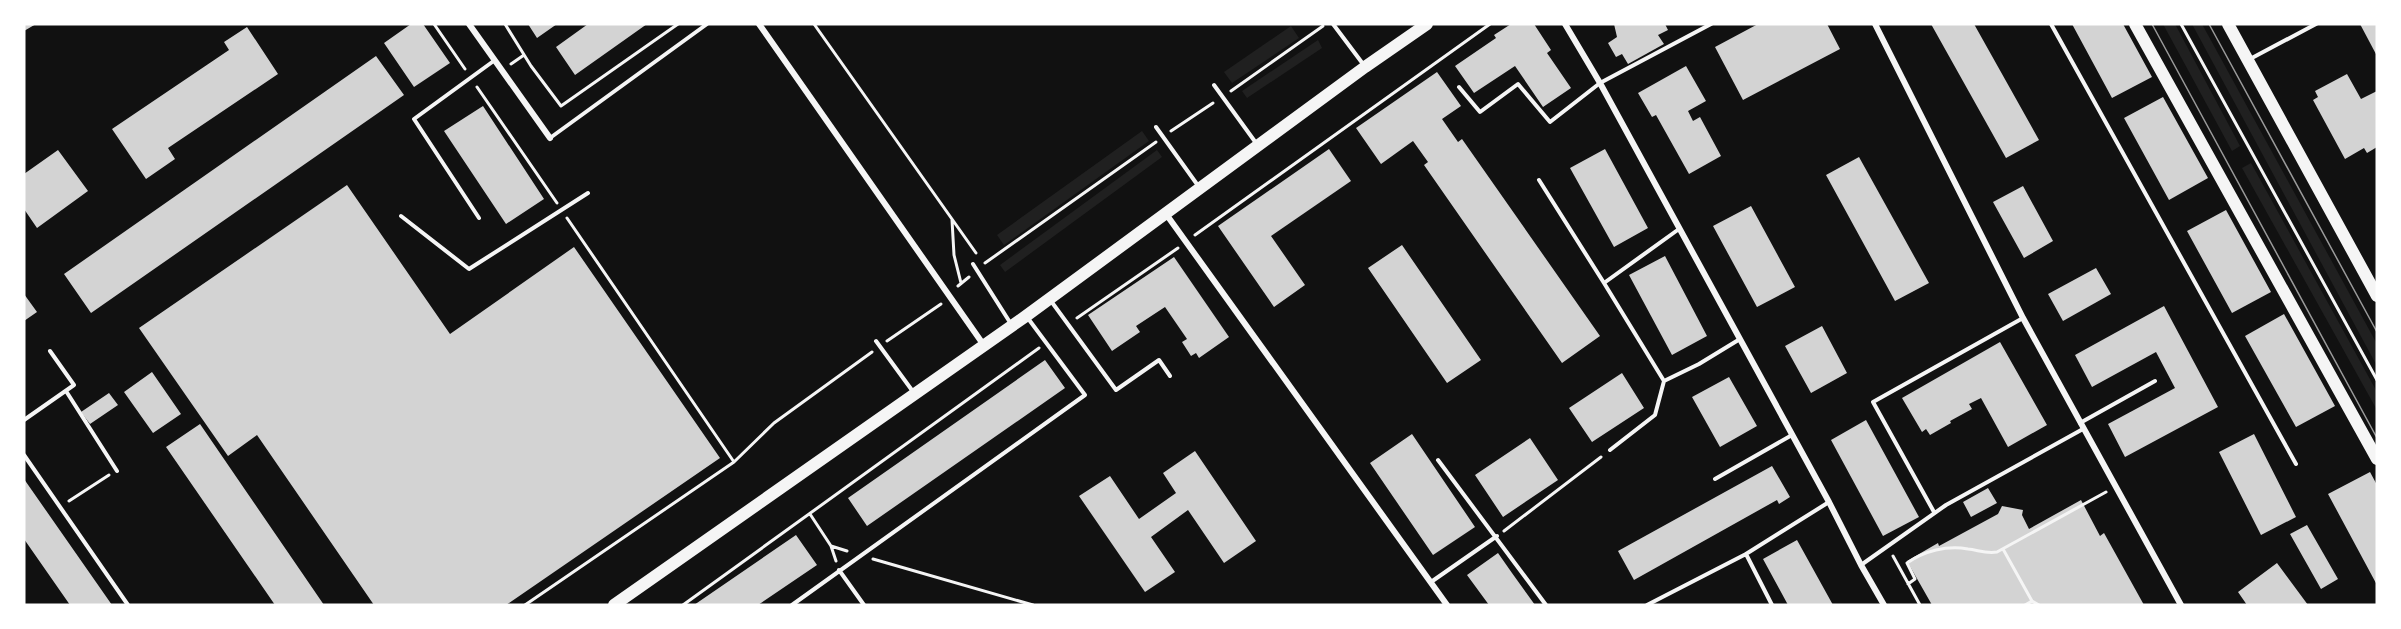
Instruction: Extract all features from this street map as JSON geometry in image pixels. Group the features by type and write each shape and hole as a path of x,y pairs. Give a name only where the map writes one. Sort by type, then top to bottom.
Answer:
{"main road":[{"path":"614,605 1026,316 1427,24"},
{"path":"2135,24 2377,459"},
{"path":"2228,24 2377,296"}],"street":[{"path":"469,24 549,138"},
{"path":"1565,24 1600,83 1884,605"},
{"path":"1875,24 2023,318 2181,605"},
{"path":"759,26 984,344"},
{"path":"1166,214 1447,605"}],"lane":[{"path":"549,138 707,24"},
{"path":"1333,24 1365,67"},
{"path":"1459,87 1480,112 1518,84 1550,122 1600,83 1711,24"},
{"path":"2051,24 2296,464"},
{"path":"2248,60 2316,24"},
{"path":"479,218 414,119 495,60"},
{"path":"1214,85 1258,145"},
{"path":"1156,127 1201,189"},
{"path":"1539,180 1664,381 1655,416 1610,450"},
{"path":"401,216 469,269 588,193"},
{"path":"1604,283 1679,229"},
{"path":"973,264 1012,325"},
{"path":"1049,298 1116,390 1159,360 1170,376"},
{"path":"792,605 1085,396 1026,316"},
{"path":"1934,512 1873,402 2023,318"},
{"path":"1664,381 1699,364 1740,339"},
{"path":"876,341 914,394"},
{"path":"24,420 74,385 50,351"},
{"path":"1861,565 1934,512 2155,381"},
{"path":"66,391 117,471"},
{"path":"1715,479 1792,435"},
{"path":"24,455 128,605"},
{"path":"1438,460 1497,536 1546,605"},
{"path":"1647,605 1746,554 1829,502"},
{"path":"1431,582 1497,536"},
{"path":"1746,554 1772,605"},
{"path":"839,570 864,605"}],"path":[{"path":"434,24 734,462"},
{"path":"505,24 531,66 561,106 678,24"},
{"path":"814,24 984,264"},
{"path":"525,605 734,462 774,423 946,301 949,295 984,264 1326,24"},
{"path":"1069,324 1490,24"},
{"path":"2181,24 2377,380"},
{"path":"952,218 954,255 962,283"},
{"path":"683,605 1046,343"},
{"path":"1497,536 1610,450"},
{"path":"60,507 117,471"},
{"path":"1908,584 1916,579 1907,563 1921,555 1957,548 1989,553 2003,549 2115,487"},
{"path":"810,514 831,546 1033,605"},
{"path":"1887,546 1920,605"},
{"path":"2003,549 2032,601 2038,605"},
{"path":"2025,605 2032,601"}],"shaded area":[{"path":"2163,24 2175,24 2240,146 2232,151"},
{"path":"2192,24 2202,24 2377,344 2377,366"},
{"path":"1291,26 1299,38 1232,83 1224,72"},
{"path":"1318,40 1322,48 1247,98 1242,91"},
{"path":"1142,131 1149,141 1004,245 997,235"},
{"path":"1157,150 1162,157 1005,272 1000,265"},
{"path":"2251,163 2377,392 2377,410 2242,168"}],"building":[{"path":"24,24 36,24 24,31"},
{"path":"411,24 423,24 450,63 414,87 384,43"},
{"path":"528,24 557,24 537,38"},
{"path":"588,24 647,24 575,75 556,47"},
{"path":"1511,24 1534,24 1551,50 1547,53 1571,88 1543,107 1515,66 1474,93 1455,66 1496,38 1494,35"},
{"path":"1614,24 1665,24 1668,30 1658,35 1664,44 1628,64 1622,54 1616,57 1608,43 1617,37"},
{"path":"1758,24 1827,24 1840,49 1743,100 1715,47"},
{"path":"1931,24 1974,24 2039,140 2006,158"},
{"path":"2072,24 2123,24 2152,77 2112,98"},
{"path":"2360,24 2377,24 2377,56"},
{"path":"247,27 278,74 168,148 175,159 146,179 112,129 229,50 224,42"},
{"path":"376,56 404,95 91,313 64,274"},
{"path":"1686,66 1706,101 1688,111 1693,121 1700,117 1721,156 1689,174 1656,115 1652,117 1638,93"},
{"path":"1437,72 1461,106 1442,119 1458,142 1462,139 1600,336 1562,363 1424,165 1428,162 1413,141 1381,164 1356,128"},
{"path":"2347,74 2361,99 2377,91 2377,147 2367,153 2364,148 2345,159 2313,100 2318,97 2315,91"},
{"path":"2163,97 2208,178 2169,200 2124,118"},
{"path":"483,106 544,199 506,224 444,131"},
{"path":"1329,149 1351,181 1271,236 1305,285 1274,307 1218,226"},
{"path":"1605,149 1648,228 1614,247 1570,168"},
{"path":"58,150 88,191 37,228 24,209 24,174"},
{"path":"1859,157 1929,283 1895,301 1826,175"},
{"path":"347,185 450,334 574,247 720,458 506,605 374,605 257,435 228,456 139,328"},
{"path":"2023,186 2053,241 2024,258 1993,202"},
{"path":"1751,206 1795,287 1757,307 1713,226"},
{"path":"2226,210 2271,292 2232,313 2187,231"},
{"path":"1402,245 1481,360 1447,383 1368,268"},
{"path":"1665,256 1707,336 1672,355 1629,275"},
{"path":"1174,257 1229,337 1199,358 1196,353 1191,356 1182,342 1187,339 1165,307 1136,326 1140,332 1112,351 1088,315"},
{"path":"2096,268 2111,294 2063,321 2048,294"},
{"path":"24,294 37,312 24,321"},
{"path":"2164,306 2218,407 2125,457 2108,424 2175,388 2156,352 2092,387 2075,355"},
{"path":"2284,314 2335,406 2296,427 2245,336"},
{"path":"1822,326 1847,373 1811,393 1785,346"},
{"path":"2000,342 2047,425 2008,447 1981,398 1969,404 1972,409 1950,421 1951,423 1930,435 1926,429 1922,432 1902,398"},
{"path":"1045,360 1065,388 867,526 848,498"},
{"path":"152,372 181,414 153,433 124,392"},
{"path":"1622,373 1644,408 1592,442 1569,408"},
{"path":"1729,377 1757,426 1720,447 1692,397"},
{"path":"109,393 118,405 90,424 81,412"},
{"path":"1866,420 1919,517 1883,536 1831,440"},
{"path":"200,424 324,605 275,605 166,447"},
{"path":"1412,434 1475,527 1433,555 1370,463"},
{"path":"2254,434 2296,517 2261,535 2219,452"},
{"path":"1530,438 1558,480 1503,517 1475,475"},
{"path":"1195,451 1256,541 1224,563 1188,510 1151,537 1175,572 1145,592 1079,496 1110,476 1139,519 1176,493 1163,473"},
{"path":"1772,466 1790,497 1779,504 1777,500 1634,580 1618,551"},
{"path":"2370,472 2377,485 2377,585 2328,494"},
{"path":"24,479 112,605 70,605 24,539"},
{"path":"1988,488 1997,503 1971,517 1963,502"},
{"path":"2081,500 2100,536 2104,533 2144,605 1932,605 1907,561 1998,514 2002,506 2023,510 2022,515 2029,529"},
{"path":"2307,525 2338,579 2321,589 2290,534"},
{"path":"796,535 817,565 758,605 694,605"},
{"path":"1797,540 1833,605 1788,605 1763,559"},
{"path":"1498,553 1535,605 1489,605 1467,575"},
{"path":"2277,563 2308,605 2247,605 2238,592"}],"tram line":[{"path":"2152,24 2377,438"},
{"path":"2209,24 2377,332"}]}
